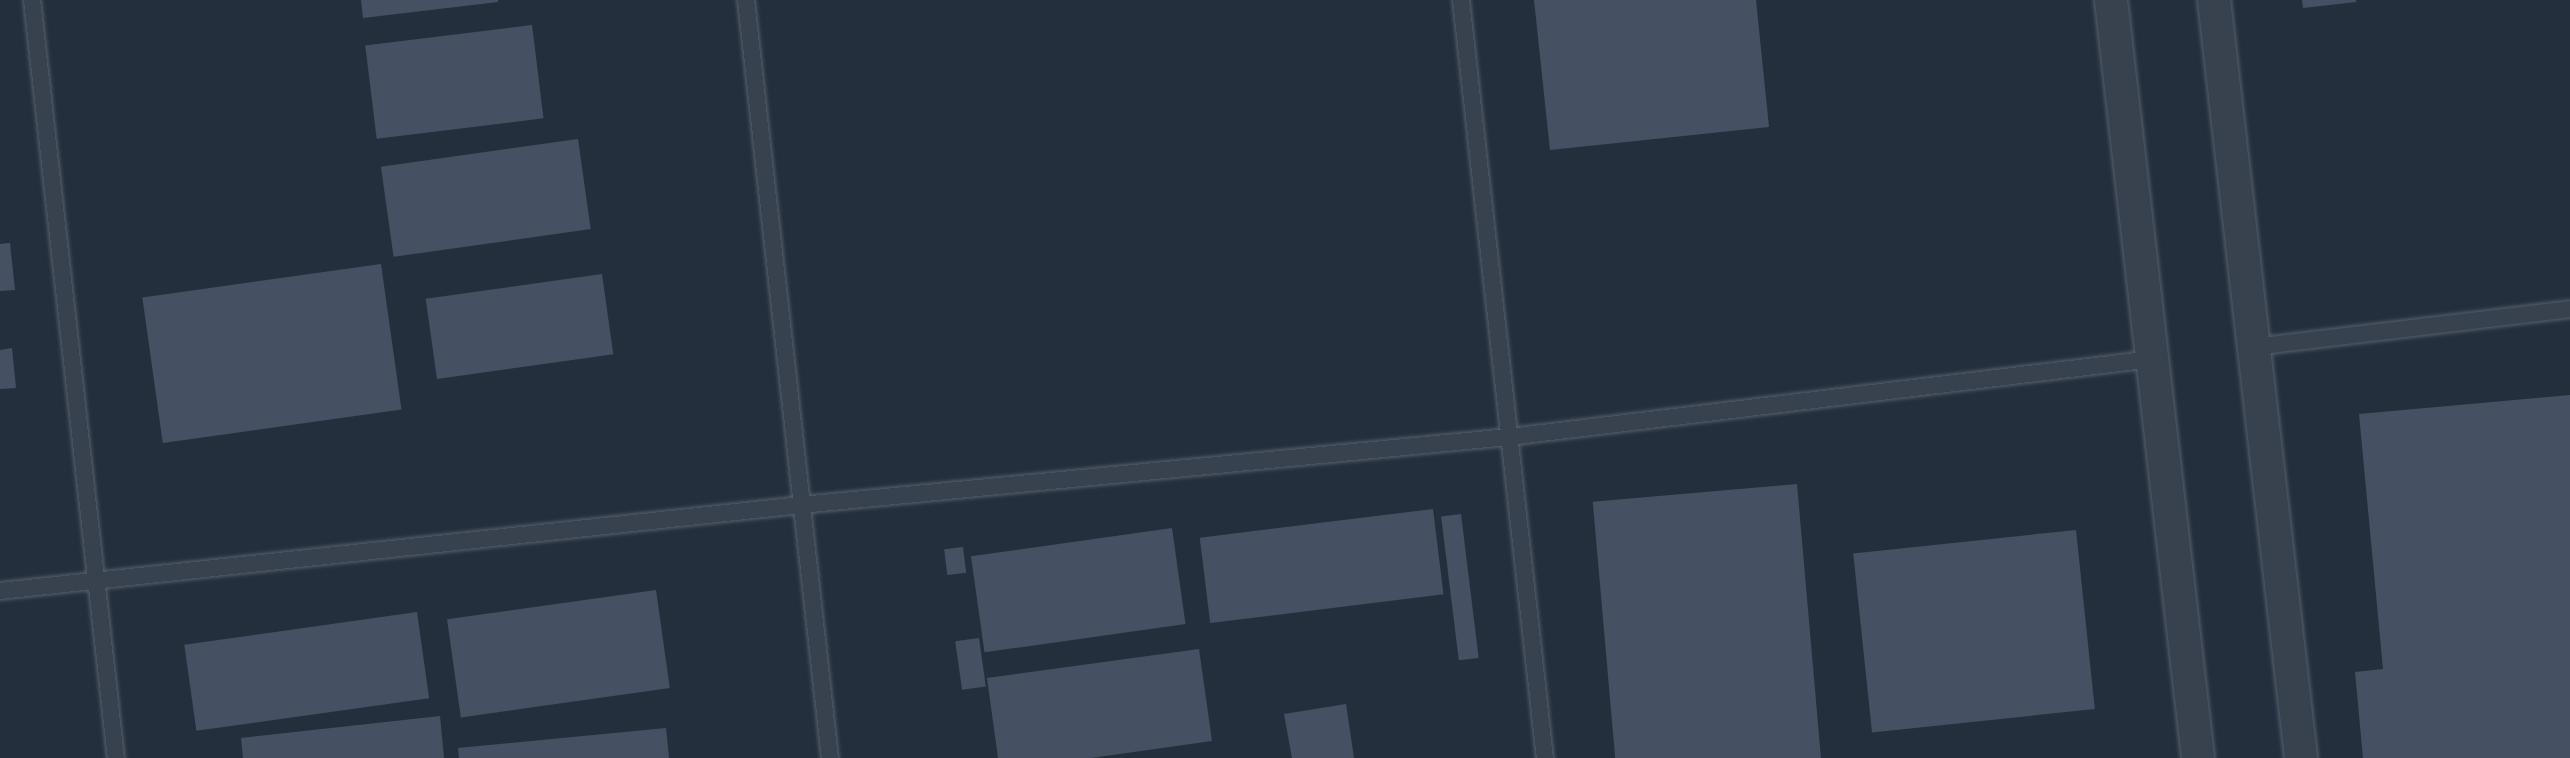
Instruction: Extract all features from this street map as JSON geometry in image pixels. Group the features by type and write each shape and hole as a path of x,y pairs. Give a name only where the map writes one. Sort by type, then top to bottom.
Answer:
{"street":[{"path":"2111,0 2198,758"},
{"path":"2214,0 2301,758"}],"lane":[{"path":"33,0 116,758"},
{"path":"746,0 830,758"},
{"path":"1461,0 1545,758"},
{"path":"2253,347 2570,309"},
{"path":"0,592 801,505 1508,437 2152,359"}],"building":[{"path":"361,0 498,0 498,2 363,18"},
{"path":"1534,0 1756,0 1769,127 1550,150"},
{"path":"2302,0 2356,0 2356,2 2303,8"},
{"path":"532,25 543,118 377,139 365,45"},
{"path":"578,139 591,229 394,257 381,167"},
{"path":"10,243 15,290 0,291 0,244"},
{"path":"381,264 401,410 163,443 142,298"},
{"path":"602,274 613,354 437,379 426,299"},
{"path":"12,348 16,388 0,389 0,350"},
{"path":"2570,395 2570,758 2363,758 2355,672 2383,669 2359,414"},
{"path":"1797,484 1821,758 1615,758 1593,502"},
{"path":"1433,509 1443,594 1210,623 1200,538"},
{"path":"1461,514 1479,658 1459,660 1441,516"},
{"path":"1172,528 1185,624 984,652 971,556"},
{"path":"2076,530 2095,709 1872,732 1853,553"},
{"path":"963,547 966,573 947,575 944,549"},
{"path":"656,590 670,688 461,717 447,619"},
{"path":"417,612 429,698 196,731 184,645"},
{"path":"979,638 986,687 962,690 955,641"},
{"path":"1199,649 1212,741 1091,758 998,758 987,678"},
{"path":"1346,704 1354,758 1292,758 1284,714"},
{"path":"440,716 444,758 243,758 241,738"},
{"path":"666,728 669,758 459,758 458,748"}]}
